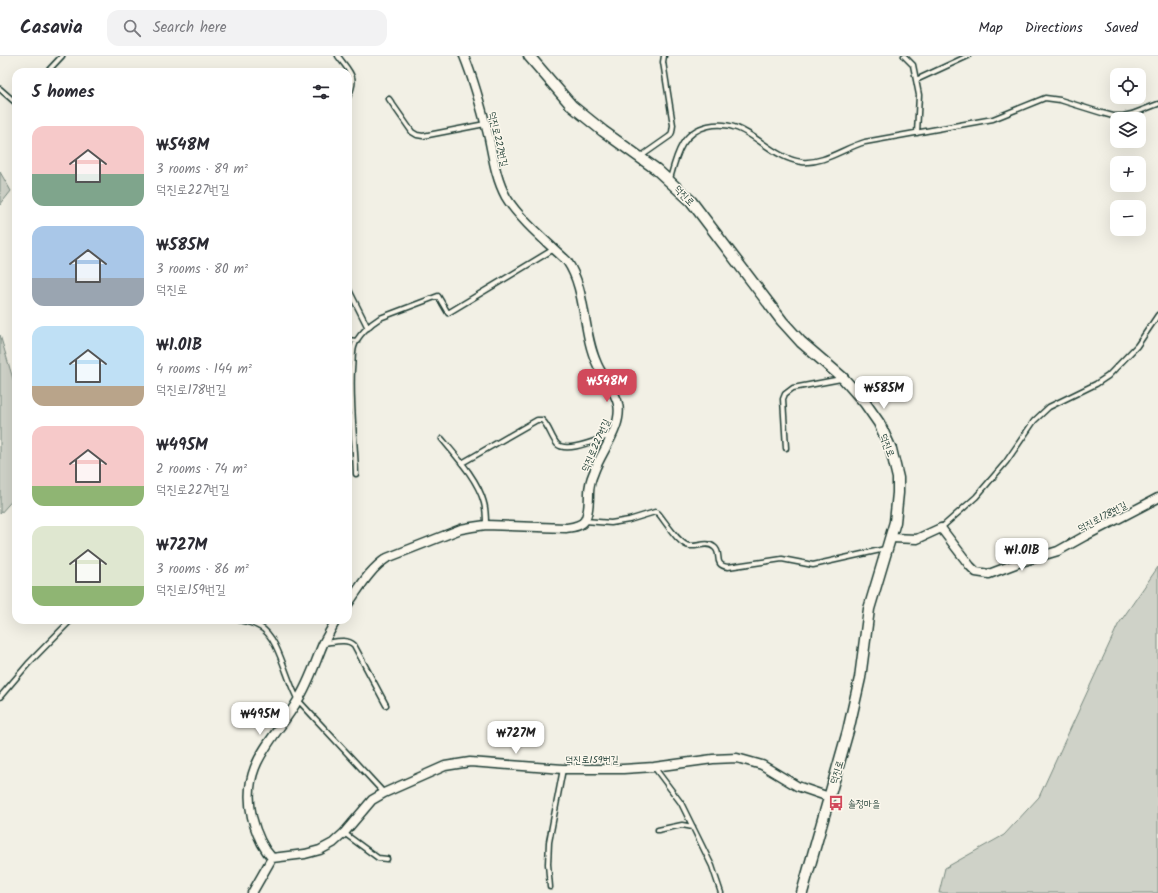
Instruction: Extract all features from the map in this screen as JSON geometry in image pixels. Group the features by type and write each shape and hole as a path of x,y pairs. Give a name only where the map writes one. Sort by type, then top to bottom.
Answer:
{"street":[{"name":"덕진로227번길","path":"464,56 477,92 497,173 506,195 520,214 567,262 575,276 596,362 618,404 618,417 612,435 597,463 590,482 589,505 585,520"},
{"name":"덕진로","path":"529,56 572,106 603,131 670,180 691,201 782,321 801,342 843,378 873,413 886,436 893,456 898,478 895,522 869,610 860,678 848,731 802,893"},
{"name":"덕진로178번길","path":"941,528 976,572 989,574 1018,563 1058,551 1158,498"},
{"path":"352,598 372,570 379,563 387,558 461,529 486,525 566,528 574,527 585,520"},
{"path":"891,538 917,538 941,528"},
{"path":"252,893 272,858 263,848 254,825 251,813 249,791 250,780 267,744 298,700 334,624"},
{"name":"덕진로159번길","path":"272,858 305,854 320,850 333,843 344,833 372,800 384,793 445,766 470,762 563,769 623,769 654,767 713,759 737,758 762,765 798,786 829,797"}],"lane":[{"path":"50,68 62,56"},
{"path":"338,56 347,68"},
{"path":"640,157 670,136 672,132 673,125 664,56"},
{"path":"904,56 913,65 920,102 917,133"},
{"path":"916,80 968,56"},
{"path":"352,76 352,88"},
{"path":"0,89 12,100"},
{"path":"670,180 677,154 686,138 697,130 713,125 721,124 737,127 772,150 802,162 812,162 822,160 865,142 993,119 1045,98 1060,100 1113,116 1132,114 1158,104"},
{"path":"389,99 412,132 417,135 423,136 486,124"},
{"path":"356,474 352,385 353,348 368,328 380,318 438,296 448,313 554,249"},
{"path":"352,296 368,328"},
{"path":"941,528 968,506 987,486 1006,462 1034,421 1049,407 1096,384 1108,376 1137,346 1158,315"},
{"path":"352,340 357,341"},
{"path":"786,448 783,399 785,394 793,388 843,378"},
{"path":"462,463 537,420 542,420 546,423 557,444 562,447 574,447 612,435"},
{"path":"442,439 462,463 480,493 484,503 486,525"},
{"path":"585,520 611,522 629,520 655,512 658,513 680,540 690,546 707,544 713,546 717,550 719,563 723,567 728,568 782,559 814,565 888,549"},
{"path":"0,697 28,664 66,624"},
{"path":"253,624 260,626 271,637 292,690 298,700 384,793"},
{"path":"324,644 347,641 351,642 386,705"},
{"path":"654,767 681,803 712,866 721,893"},
{"path":"550,887 548,864 549,842 563,769"},
{"path":"658,830 682,825 693,827"},
{"path":"344,833 373,855 378,858 387,859"}],"shaded area":[{"path":"0,172 11,191 0,205"},
{"path":"0,335 12,376 12,500 0,514"},
{"path":"1158,567 1158,893 939,893 945,868 1004,835 1039,797 1118,625"}],"place":[{"name":"솔정마을","path":"836,803"}]}
